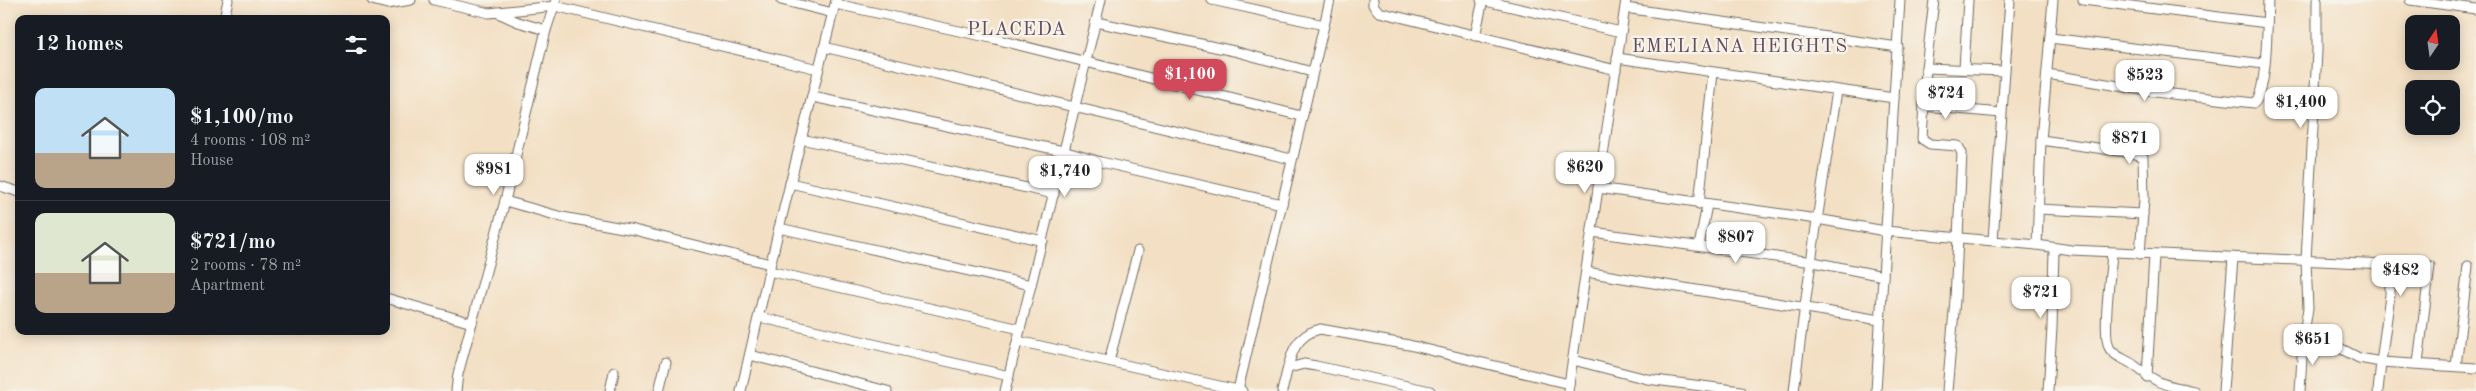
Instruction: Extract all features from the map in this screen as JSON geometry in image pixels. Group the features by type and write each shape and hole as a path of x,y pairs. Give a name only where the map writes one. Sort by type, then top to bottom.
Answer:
{"street":[{"path":"225,15 228,0"},
{"path":"372,0 387,4 411,0"},
{"path":"434,0 484,12 498,13 555,3 818,69"},
{"path":"781,0 833,13"},
{"path":"1005,391 1043,241 1100,0"},
{"path":"1212,0 1324,25"},
{"path":"1018,341 1241,390 1291,159 1330,0"},
{"path":"1373,0 1373,5 1379,12 1616,70"},
{"path":"1475,36 1482,0 1621,32"},
{"path":"1876,391 1900,0"},
{"path":"1934,0 1926,68 1922,139 1930,144 1958,146 1962,153 1947,391"},
{"path":"1964,69 1968,0"},
{"path":"1993,240 2003,71 2010,0"},
{"path":"2037,245 2041,140 2053,0"},
{"path":"2083,0 2267,23"},
{"path":"2047,74 2154,92 2248,104 2256,102 2259,97 2264,64 2268,0"},
{"path":"2300,391 2303,340 2308,301 2306,260 2316,61 2317,0"},
{"path":"2410,0 2462,4 2476,9"},
{"path":"741,391 779,228 836,2 1301,116"},
{"path":"456,391 458,374 505,201 546,30 555,3"},
{"path":"1282,391 1294,346 1308,332 1320,329 1410,345 1569,388 1625,4 1898,47"},
{"path":"498,13 518,22 546,30"},
{"path":"1096,22 1234,51 1312,72"},
{"path":"2050,38 2264,64"},
{"path":"824,46 1073,108 1291,159"},
{"path":"1617,58 1713,74 1894,98"},
{"path":"1926,68 2003,71"},
{"path":"1699,246 1713,74"},
{"path":"1794,391 1804,307 1813,262 1817,219 1837,91"},
{"path":"813,97 1063,151 1101,162 1282,204"},
{"path":"1924,106 2001,113"},
{"path":"801,139 1054,194"},
{"path":"2041,140 2141,155 2145,161 2140,254"},
{"path":"790,184 1043,241"},
{"path":"0,186 15,191"},
{"path":"1598,188 1817,219 1885,231 1957,239 1993,240 2054,249 2154,256 2306,260 2430,266 2418,363"},
{"path":"505,201 562,217 634,230 770,268 1020,329"},
{"path":"2038,209 2143,214"},
{"path":"779,228 1031,285"},
{"path":"1592,232 1813,262 1883,276"},
{"path":"2048,391 2054,249"},
{"path":"1109,361 1138,251"},
{"path":"2112,253 2106,341 2115,355 2135,365 2147,377 2168,387 2194,391"},
{"path":"2147,377 2154,256"},
{"path":"2222,391 2233,258"},
{"path":"2378,391 2390,295 2390,264"},
{"path":"2456,366 2468,266"},
{"path":"1586,272 1880,320"},
{"path":"390,299 472,323"},
{"path":"759,317 1009,376"},
{"path":"2303,340 2326,341 2359,358 2381,362 2476,368"},
{"path":"750,356 887,391"},
{"path":"1573,360 1647,379 1741,391"},
{"path":"659,391 666,362"},
{"path":"1289,368 1304,364 1430,391"},
{"path":"2135,365 2148,365"},
{"path":"610,391 614,372"}],"district":[{"name":"PLACEDA","path":"1017,30"},
{"name":"EMELIANA HEIGHTS","path":"1740,47"}]}
